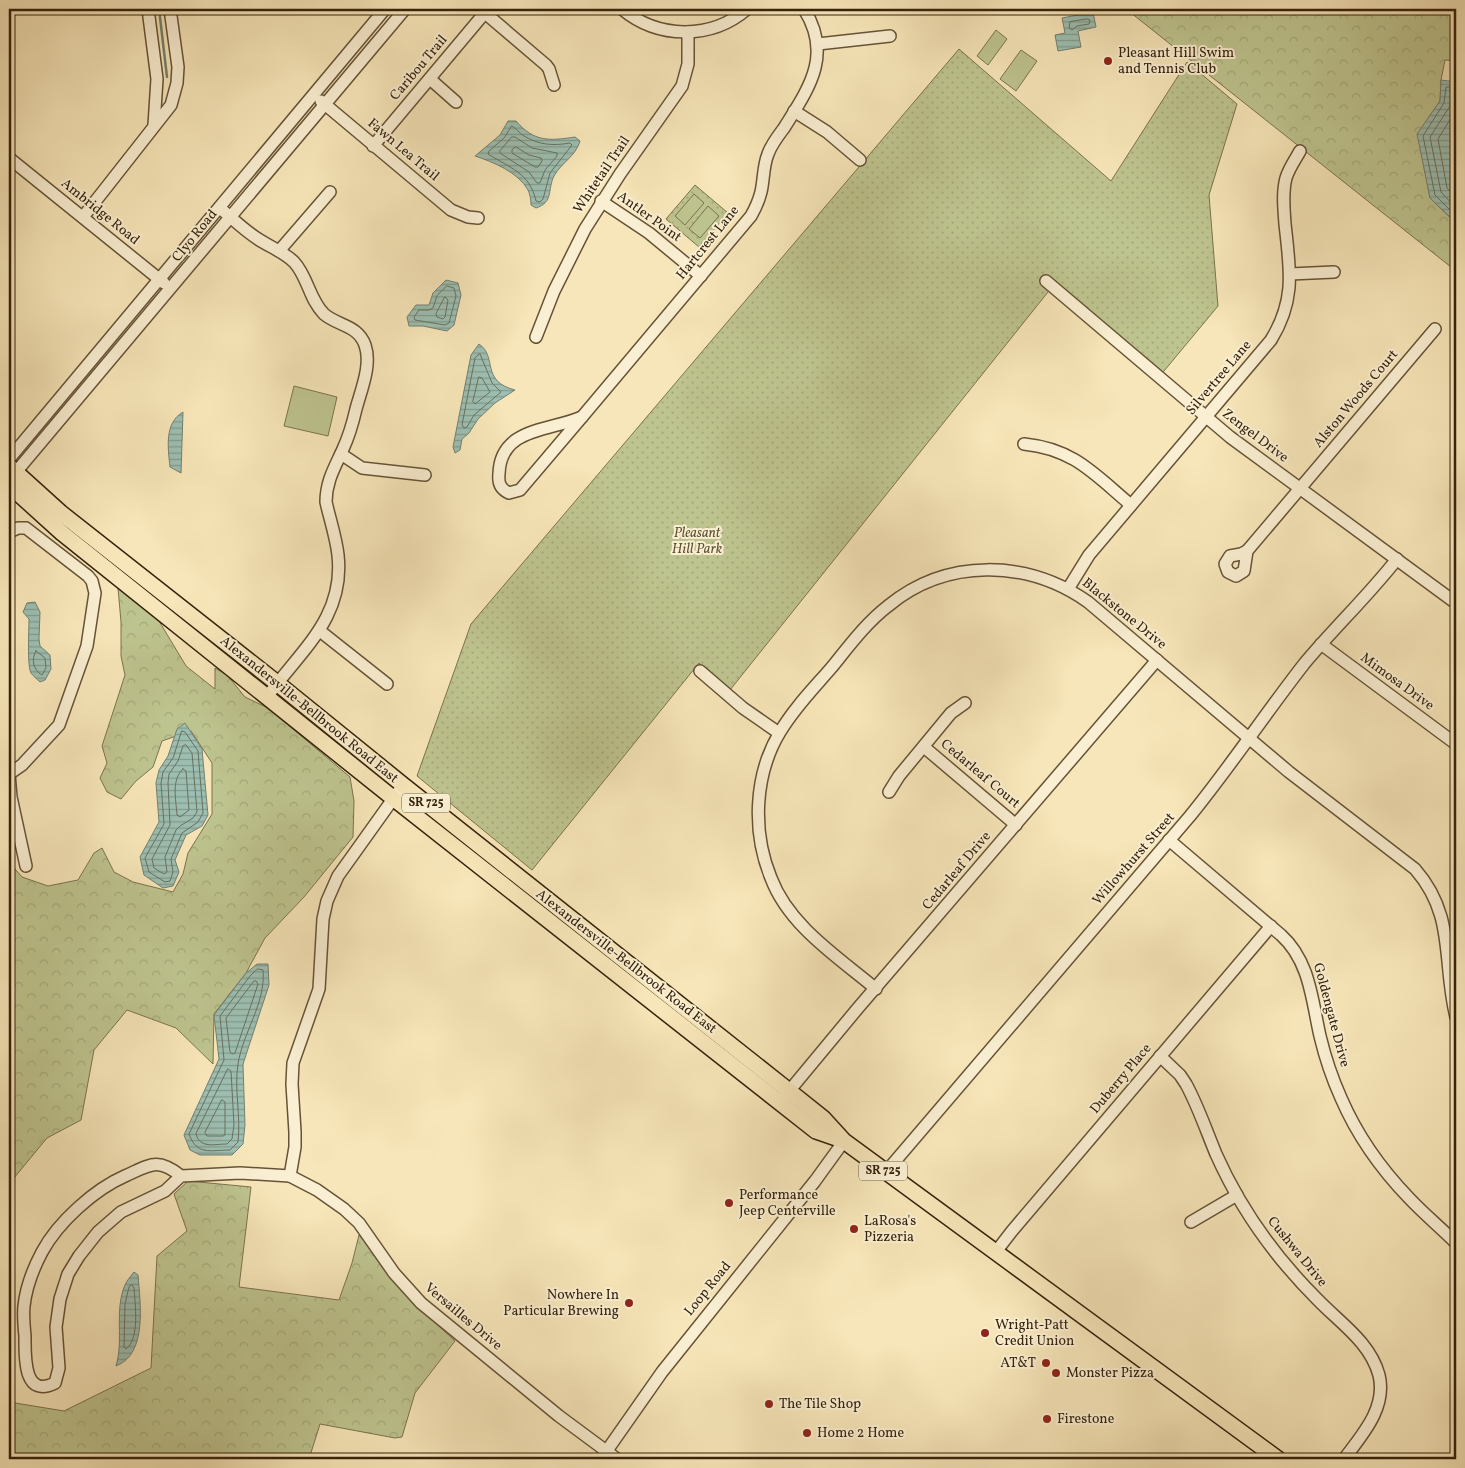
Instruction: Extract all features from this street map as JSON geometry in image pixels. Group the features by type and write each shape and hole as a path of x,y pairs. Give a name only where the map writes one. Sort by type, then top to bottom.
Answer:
{"main road":[{"name":"Alexandersville-Bellbrook Road East","path":"10,476 61,513 277,682 522,880 635,979"},
{"name":"Alexandersville-Bellbrook Road East","path":"10,476 62,534 512,892 635,979 785,1097 823,1118 844,1141 885,1172 1278,1459"},
{"path":"148,602 159,590"},
{"path":"512,892 522,880"}],"street":[{"path":"148,9 157,79 154,125"},
{"path":"83,217 170,106 177,82 178,67 170,9"},
{"name":"Clyo Road","path":"9,459 385,9"},
{"name":"Clyo Road","path":"10,476 171,289 230,216 405,9"},
{"path":"622,9 636,19 657,28 688,32 702,31 723,25 747,9"},
{"name":"Hartcrest Lane","path":"582,417 572,422 528,432 516,440 506,451 500,464 499,483 502,488 509,493 520,490 582,417 701,276 751,216 761,192 768,154 812,81 818,44 812,22 804,9"},
{"path":"486,11 546,65 550,70 554,84"},
{"name":"Caribou Trail","path":"373,146 486,11"},
{"name":"Whitetail Trail","path":"536,337 568,261 602,201 682,86 688,64 688,32"},
{"path":"818,44 890,36"},
{"path":"430,78 456,102"},
{"name":"Fawn Lea Trail","path":"313,95 451,210 468,217 478,218"},
{"path":"794,111 827,132 860,160"},
{"name":"Silvertree Lane","path":"1068,589 1089,555 1206,417 1278,328 1287,303 1290,274 1284,190 1290,169 1300,151"},
{"name":"Ambridge Road","path":"9,158 171,289"},
{"path":"280,251 330,192"},
{"name":"Antler Point","path":"602,201 649,233 701,276"},
{"path":"220,208 246,231 292,260 299,267 316,304 322,312 357,333 365,345 367,353 366,368 351,428 331,474 326,494 326,502 338,553 338,583 332,608 320,631 277,682 267,697"},
{"path":"1290,274 1334,272"},
{"name":"Zengel Drive","path":"1046,280 1230,436 1456,603"},
{"name":"Alston Woods Court","path":"1247,551 1435,329"},
{"path":"1024,444 1054,450 1074,458 1131,505"},
{"path":"341,454 362,468 425,475"},
{"path":"9,532 18,528 26,528 88,576 92,581 95,593 87,646 59,725 22,765 9,774 11,797 26,866"},
{"name":"Willowhurst Street","path":"885,1172 1211,791 1321,644 1381,580 1397,559"},
{"name":"Blackstone Drive","path":"876,989 799,922 785,904 771,879 759,834 759,798 766,765 779,733 790,716 876,616 888,605 915,588 950,574 988,569 1021,572 1047,580 1068,589 1092,605 1316,794 1406,860 1424,878 1437,901 1444,926 1449,980 1456,1017"},
{"path":"320,631 387,684"},
{"name":"Mimosa Drive","path":"1321,644 1456,744"},
{"name":"Cedarleaf Drive","path":"785,1097 1157,660"},
{"path":"700,672 743,708 779,733"},
{"name":"Cedarleaf Court","path":"890,792 899,776 951,714 965,703"},
{"name":"Cedarleaf Court","path":"924,747 1016,824"},
{"path":"180,1176 165,1191 121,1212 98,1232 79,1256 68,1274 60,1299 56,1327 60,1368 55,1383 47,1387 38,1386 32,1381 26,1369 24,1306 31,1280 42,1252 55,1232 84,1203 111,1182 154,1164 164,1165 180,1176 240,1173 290,1176 294,1155 295,1132 292,1084 293,1064 319,990 323,919 327,901 338,876 403,785"},
{"name":"Goldengate Drive","path":"1170,840 1285,939 1303,964 1324,1053 1340,1097 1353,1123 1365,1143 1410,1200 1456,1243"},
{"name":"Duberry Place","path":"995,1253 1271,926"},
{"name":"Cushwa Drive","path":"1160,1056 1180,1075 1186,1084 1216,1154 1237,1195 1269,1244 1294,1275 1364,1344 1374,1363 1380,1382 1378,1405 1369,1426 1344,1459"},
{"name":"Loop Road","path":"604,1455 678,1351 809,1188 844,1141"},
{"name":"Versailles Drive","path":"290,1176 317,1190 344,1209 359,1223 394,1273 421,1304 604,1455 617,1459"},
{"path":"1191,1222 1237,1195"}],"green space":[{"path":"1126,9 1456,9 1456,61 1445,60 1441,80 1440,101 1418,134 1430,198 1456,223 1456,271"},
{"path":"996,30 1007,39 988,65 977,56"},
{"name":"Pleasant Hill Park","path":"959,49 1111,181 1187,62 1237,104 1209,195 1218,306 1159,377 1052,287 730,690 699,663 532,870 417,776 471,624"},
{"path":"1021,50 1037,61 1016,91 1000,79"},
{"path":"695,185 728,213 699,247 666,219"},
{"path":"694,194 704,203 685,225 675,216"},
{"path":"708,206 719,216 700,238 689,229"},
{"path":"294,386 337,397 328,436 284,426"},
{"path":"118,588 159,621 186,666 215,689 215,668 227,675 245,697 268,708 350,777 354,801 353,837 304,897 265,938 246,973 214,1014 213,1064 176,1028 127,1010 94,1050 81,1120 47,1138 9,1184 9,862 22,877 48,886 78,880 94,853 102,848 114,872 133,882 173,892 183,874 188,853 212,814 212,763 191,731 162,741 153,767 136,781 121,799 107,792 100,778 107,763 102,746 125,675 121,656"},
{"path":"188,1181 251,1187 239,1287 339,1300 352,1263 359,1235 429,1317 455,1341 415,1393 402,1437 395,1438 320,1424 309,1459 9,1459 9,1402 64,1411 151,1368 157,1256 187,1231 174,1194"}],"water":[{"path":"1093,12 1096,27 1078,31 1081,47 1058,51 1055,35 1065,33 1062,18"},
{"path":"1441,80 1456,82 1456,223 1430,198 1417,134 1440,101"},
{"path":"508,121 516,121 529,133 542,138 575,137 580,141 575,151 554,176 548,199 536,208 531,205 528,190 518,178 497,165 475,156 500,135"},
{"path":"446,280 458,283 461,295 454,325 447,331 423,326 409,326 407,317 416,305 429,305 433,293"},
{"path":"479,344 488,355 493,375 497,381 515,390 495,403 478,419 469,433 462,439 460,450 455,453 453,447 471,355"},
{"path":"183,412 181,473 170,467 168,444 170,429 177,417"},
{"path":"35,602 40,612 40,646 50,655 51,669 45,680 40,682 30,669 29,619 23,612 27,603"},
{"path":"185,723 202,749 208,815 202,826 186,835 175,860 179,872 173,886 163,888 144,875 140,857 159,822 156,783 159,770 168,756 177,729"},
{"path":"257,964 268,964 269,985 243,1064 245,1125 243,1144 232,1155 200,1155 190,1150 184,1135 219,1059 214,1015 246,973"},
{"path":"134,1272 138,1275 140,1299 138,1339 133,1351 126,1360 116,1366 119,1346 120,1305 126,1283"}],"waterway":[{"path":"159,9 167,77"}],"place":[{"name":"Pleasant Hill Swim and Tennis Club","path":"1108,61"},
{"name":"Performance Jeep Centerville","path":"729,1203"},
{"name":"LaRosa's Pizzeria","path":"854,1229"},
{"name":"Nowhere In Particular Brewing","path":"629,1303"},
{"name":"Wright-Patt Credit Union","path":"985,1333"},
{"name":"AT&T","path":"1046,1363"},
{"name":"Monster Pizza","path":"1056,1373"},
{"name":"The Tile Shop","path":"769,1404"},
{"name":"Firestone","path":"1047,1419"},
{"name":"Home 2 Home","path":"807,1433"}]}
